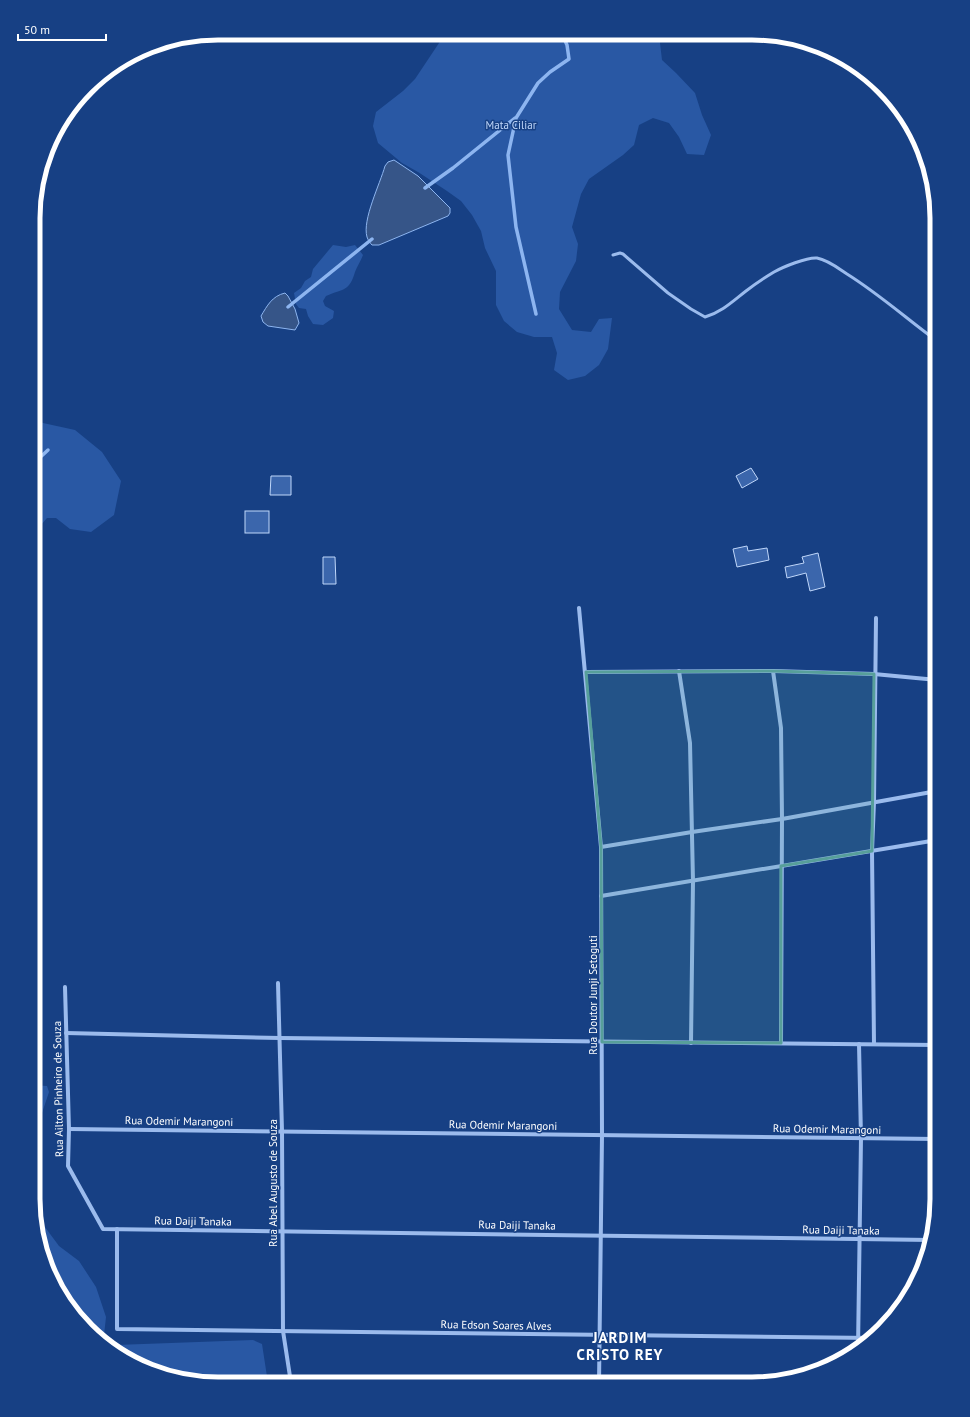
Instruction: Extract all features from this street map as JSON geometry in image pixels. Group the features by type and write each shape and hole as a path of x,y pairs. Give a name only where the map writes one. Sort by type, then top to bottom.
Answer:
{"street":[{"name":"Rua Doutor Junji Setoguti","path":"579,608 601,848 602,1135 599,1377"},
{"path":"874,1044 872,851 876,618"},
{"path":"679,671 690,743 693,881 691,1042"},
{"path":"586,672 773,671 874,674 930,679"},
{"path":"773,671 781,728 781,1043"},
{"path":"601,848 692,832 782,819 930,792"},
{"path":"602,896 930,841"},
{"name":"Rua Abel Augusto de Souza","path":"278,983 282,1131 283,1331 290,1377"},
{"name":"Rua Ailton Pinheiro de Souza","path":"65,987 69,1129 68,1166 103,1229"},
{"path":"66,1033 280,1038 930,1045"},
{"path":"858,1342 861,1138 859,1044"},
{"name":"Rua Odemir Marangoni","path":"69,1129 930,1139"},
{"name":"Rua Daiji Tanaka","path":"103,1229 925,1240"},
{"name":"Rua Edson Soares Alves","path":"116,1229 117,1329 863,1338"}],"lane":[{"path":"613,255 620,252 623,254 668,293 705,317 715,314 726,307 747,290 778,270 792,263 816,258 831,264 860,282 886,300 930,335"}],"highlighted area":[{"path":"773,671 874,674 872,851 781,866 781,1043 602,1042 601,847 586,672"}],"green space":[{"name":"Mata Ciliar","path":"441,40 661,40 662,60 695,93 702,115 711,135 704,155 687,154 679,137 669,123 653,118 639,125 634,145 623,155 589,179 581,194 572,227 578,244 576,261 560,292 559,309 572,330 591,332 599,319 612,318 608,349 599,365 585,376 568,380 554,370 557,353 552,337 534,337 517,332 504,321 496,305 496,271 485,248 481,231 472,215 461,201 402,163 378,143 373,126 376,112 403,91 415,79"},
{"path":"333,245 346,247 355,245 363,255 348,286 326,296 323,301 325,306 334,311 333,318 323,325 313,324 306,309 299,308 296,304 294,293 311,277 313,269"},
{"path":"40,421 75,430 102,452 121,481 114,515 91,532 70,529 56,518 47,518 40,526"},
{"path":"40,1086 47,1086 49,1092 40,1119"},
{"path":"42,1223 59,1246 79,1261 96,1287 106,1317 104,1335 110,1340 101,1333 92,1325 84,1316 70,1298 58,1278 49,1256 43,1234"},
{"path":"253,1340 262,1344 267,1377 206,1377 183,1374 161,1368 139,1359 116,1345"}],"shaded area":[{"path":"394,160 418,176 450,208 450,213 448,216 379,245 372,245 367,238 366,230 369,212 385,166 388,162"},
{"path":"285,293 295,309 299,323 295,330 268,326 263,322 261,316 273,299 280,294"}],"building":[{"path":"751,468 758,479 742,488 736,476"},
{"path":"271,476 291,476 291,495 270,495"},
{"path":"245,511 269,511 269,533 245,533"},
{"path":"747,546 748,551 767,548 769,560 737,567 733,549"},
{"path":"818,553 825,587 810,591 806,573 787,578 785,567 804,563 802,557"},
{"path":"323,557 335,557 336,584 323,584"}],"waterway":[{"path":"536,314 516,227 508,155 516,118 538,83 550,72 569,59 565,40"},
{"path":"425,188 453,168 515,118"},
{"path":"288,307 372,239"},
{"path":"40,457 48,450"}],"district":[{"name":"JARDIM CRISTO REY","path":"620,1346"}]}
